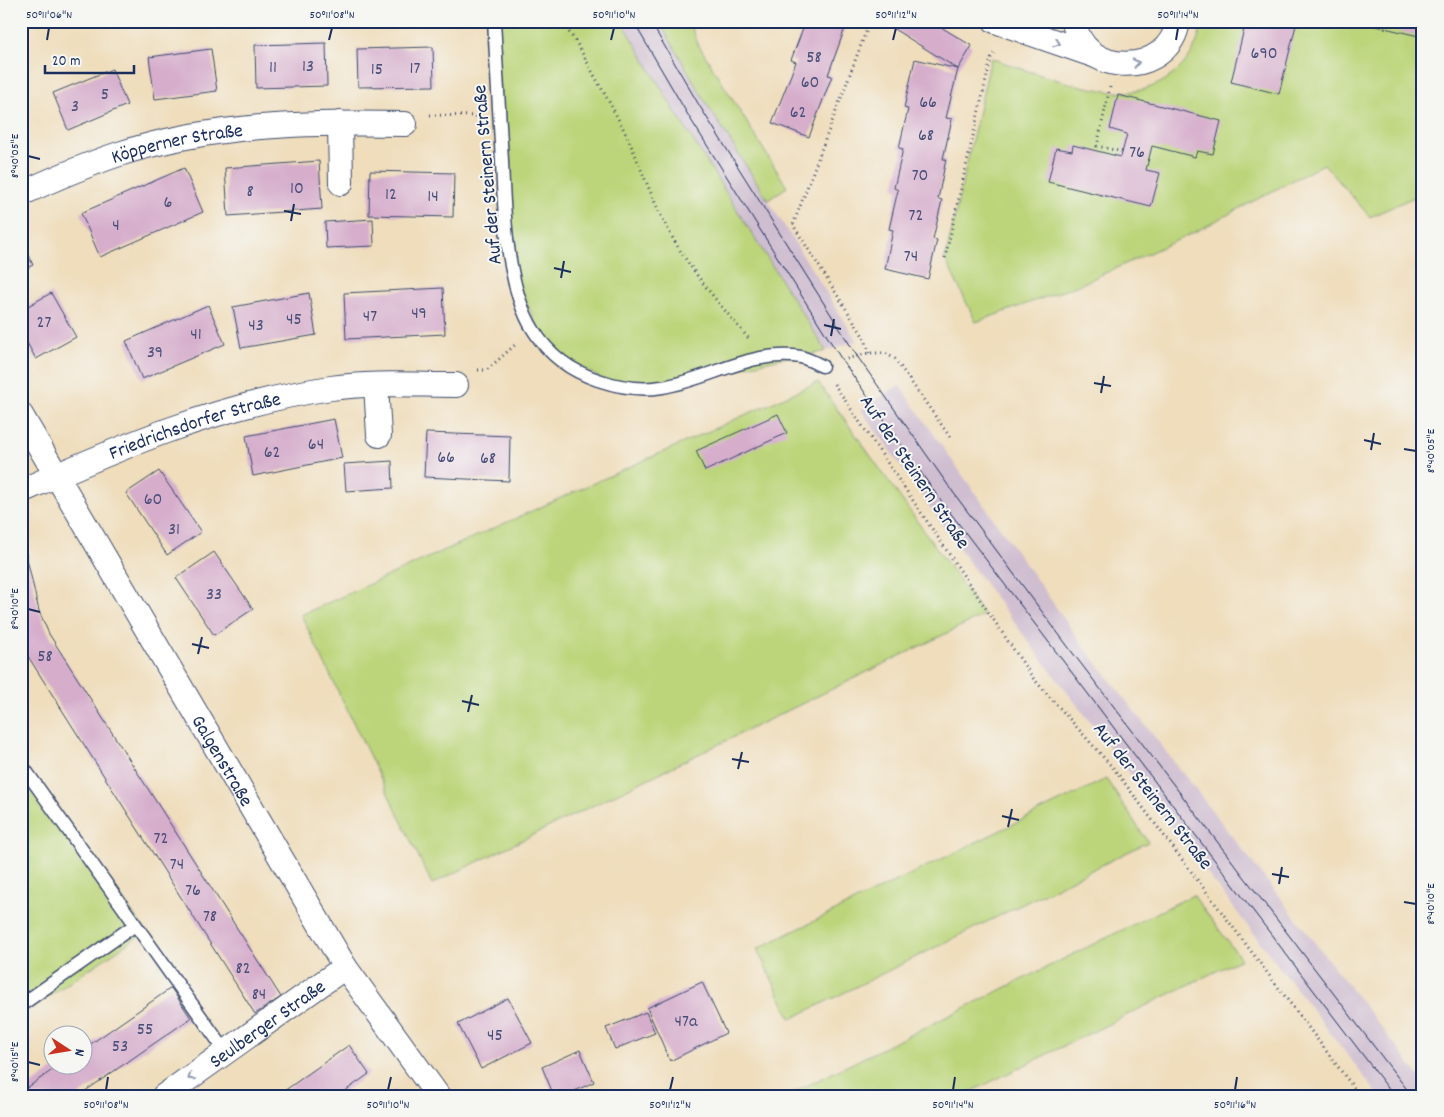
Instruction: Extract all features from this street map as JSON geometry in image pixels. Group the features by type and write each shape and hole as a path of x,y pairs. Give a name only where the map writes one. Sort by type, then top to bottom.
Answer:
{"street":[{"path":"995,21 1115,64 1134,65 1152,59 1167,46 1177,29 1178,21"},
{"path":"1074,21 1083,42 1096,56"},
{"path":"340,123 341,183"},
{"name":"Köpperner Straße","path":"21,194 76,169 121,153 178,139 260,127 340,123 405,124"},
{"path":"376,384 379,436"},
{"name":"Friedrichsdorfer Straße","path":"21,491 157,434 214,413 264,400 332,388 376,384 456,385"},
{"name":"Galgenstraße","path":"21,415 344,967 438,1096"},
{"name":"Seulberger Straße","path":"164,1096 344,967"}],"lane":[{"name":"Auf der Steinern Straße","path":"494,21 505,227 512,270 520,302 532,329 546,349 564,364 589,377 615,386 642,389 662,387 686,381 740,362 765,357 802,357 822,366"},
{"path":"21,764 226,1052"},
{"path":"21,1005 135,925"}],"path":[{"path":"559,21 576,43 616,116 670,235 721,306 765,357"},
{"path":"869,353 865,339 793,225 870,21"},
{"path":"945,258 992,58 999,45"},
{"path":"1110,85 1097,146 1123,152"},
{"path":"405,124 420,115 499,116"},
{"path":"456,385 464,370 487,370 532,329"},
{"path":"822,366 869,353 885,353 895,359 950,437"},
{"name":"Auf der Steinern Straße","path":"822,366 1033,678 1114,769 1360,1096"}],"shaded area":[{"path":"622,21 659,21 730,140 857,341 826,351 676,113"},
{"path":"899,385 1082,644 1423,1081 1423,1096 1379,1096 971,565 861,410"}],"green space":[{"path":"494,21 622,21 676,113 826,351 802,357 785,357 686,381 615,386 547,349 512,270"},
{"path":"659,21 689,21 698,44 787,187 768,200 705,101"},
{"path":"1202,21 1423,21 1423,193 1370,217 1324,164 1195,232 1079,285 976,322 945,259 991,58 1040,75 1078,85 1113,92 1130,92 1160,83 1184,64 1199,37"},
{"path":"818,382 984,615 432,884 301,615"},
{"path":"21,762 146,931 21,1015"},
{"path":"1106,779 1148,842 791,1019 757,949"},
{"path":"1193,895 1241,959 962,1096 786,1096"}],"building":[{"path":"806,21 844,21 842,27 845,28 828,75 832,76 809,137 772,123 796,62 791,60"},
{"path":"881,21 931,21 972,46 958,69"},
{"path":"1246,21 1297,21 1279,94 1231,82"},
{"path":"1423,21 1423,37 1359,22"},
{"path":"326,43 327,86 256,88 255,45"},
{"path":"433,47 434,86 358,87 357,49"},
{"path":"211,49 217,91 155,99 149,57"},
{"path":"915,59 958,69 946,118 952,119 943,159 946,159 938,199 942,200 933,239 937,240 928,279 885,269 893,230 889,229 898,190 894,188 903,149 899,148 908,109 904,108"},
{"path":"112,69 127,105 68,130 53,93"},
{"path":"1118,95 1221,121 1213,154 1197,151 1195,157 1152,146 1146,170 1160,173 1151,207 1048,182 1056,148 1072,151 1073,145 1121,157 1127,134 1110,129"},
{"path":"319,161 322,209 228,216 225,168"},
{"path":"184,168 203,212 100,257 81,213"},
{"path":"370,171 454,173 453,217 369,215"},
{"path":"373,219 374,246 326,248 325,222"},
{"path":"21,240 33,265 21,271"},
{"path":"443,288 445,334 346,339 344,293"},
{"path":"51,293 76,337 36,359 21,332 21,310"},
{"path":"309,293 316,335 241,348 233,307"},
{"path":"208,305 225,344 142,379 126,341"},
{"path":"778,414 787,433 705,471 696,451"},
{"path":"334,419 342,458 253,476 246,436"},
{"path":"426,433 510,436 509,481 424,477"},
{"path":"392,461 393,488 346,491 344,464"},
{"path":"159,471 201,532 167,555 126,493"},
{"path":"22,537 39,611 49,634 281,997 255,1014 21,645"},
{"path":"214,552 253,609 214,635 176,578"},
{"path":"702,982 726,1033 670,1061 647,1008"},
{"path":"171,988 191,1018 78,1096 21,1096 21,1092 47,1074 92,1074 92,1043"},
{"path":"508,998 532,1043 481,1069 458,1024"},
{"path":"646,1012 655,1033 615,1049 606,1028"},
{"path":"349,1045 369,1074 338,1096 277,1096"},
{"path":"580,1050 594,1082 564,1096 554,1096 542,1067"},
{"path":"394,1090 398,1096 386,1096"}],"tram line":[{"path":"633,21 688,115 842,360 936,494 1394,1096"},
{"path":"650,21 699,105 857,356 950,488 1072,652 1412,1096"}]}
